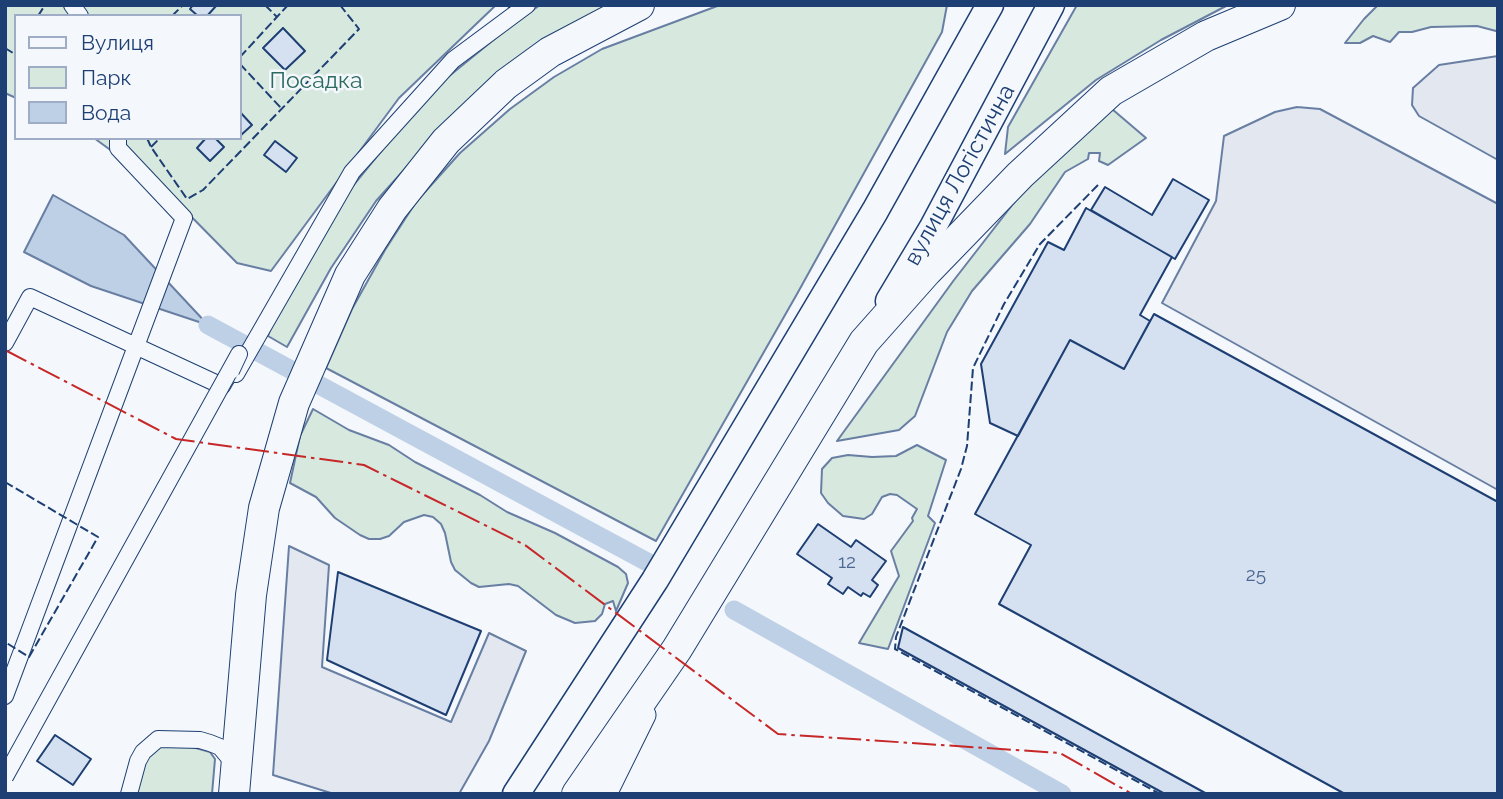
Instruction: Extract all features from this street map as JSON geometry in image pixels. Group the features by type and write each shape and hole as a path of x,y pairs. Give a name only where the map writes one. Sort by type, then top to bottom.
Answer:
{"highway":[{"path":"235,780 251,595 264,508 294,403 350,275 392,209 446,141 506,85 550,52 639,5"},
{"path":"577,794 704,607 864,342 1020,176 1111,92 1206,36 1280,5"}],"main road":[{"path":"516,794 655,580 875,211 990,5"},
{"name":"вулиця Логістична","path":"864,342 932,229 1051,5"},
{"path":"605,794 677,649"}],"street":[{"path":"5,779 352,172 453,60 527,5"},
{"path":"5,696 184,218 118,148 118,140"},
{"path":"5,343 30,297 222,386 239,354 5,779"},
{"path":"129,794 138,761 143,752 158,739 200,740 220,747 235,780"}],"green space":[{"name":"Посадка","path":"5,5 496,5 399,98 271,271 237,263 164,189 97,140 242,140 242,14 14,14 14,97 5,93"},
{"path":"540,5 613,5 459,109 376,201 331,268 287,347 268,336 281,295 307,249 352,187 400,128 432,90"},
{"path":"720,5 947,5 942,32 656,541 326,368 352,309 385,250 416,202 460,153 510,109 554,77 602,49"},
{"path":"1077,5 1228,5 1161,40 1096,80 1005,154 1008,127"},
{"path":"1378,5 1498,5 1498,29 1496,31 1477,26 1431,27 1399,32 1390,42 1373,36 1360,43 1345,43"},
{"path":"1112,109 1146,138 1108,165 1099,161 1100,153 1089,153 1088,159 1065,172 1030,224 972,291 947,332 915,416 899,430 837,441 954,280 1044,164"},
{"path":"313,409 349,430 389,445 507,512 555,533 618,567 626,574 628,583 616,611 613,601 605,604 602,614 595,621 575,623 556,615 518,586 509,584 479,587 471,583 455,570 445,533 441,524 433,517 424,515 404,522 389,536 380,539 369,539 360,535 335,518 316,497 290,483 300,436"},
{"path":"917,445 946,460 928,516 935,523 888,649 859,643 899,576 891,551 913,521 917,509 897,495 890,494 882,497 872,514 864,519 843,516 821,493 822,469 832,458 848,455 896,456"},
{"path":"159,745 185,745 210,752 215,759 212,794 137,794 146,755"}],"shaded area":[{"path":"1498,56 1498,160 1419,116 1412,105 1413,88 1439,65"},
{"path":"1297,107 1320,109 1498,204 1498,490 1162,303 1216,201 1224,136 1275,112"},
{"path":"289,546 329,565 322,667 451,722 489,633 526,651 489,741 459,794 334,794 273,775"}],"water":[{"path":"53,195 124,235 208,325 91,286 24,252"}],"building":[{"path":"193,5 216,6 209,14 196,14 190,9"},
{"path":"283,28 305,51 285,70 263,48"},
{"path":"242,114 252,125 242,134"},
{"path":"204,140 217,140 224,147 210,161 197,148"},
{"path":"275,141 297,158 286,172 264,155"},
{"path":"1173,179 1209,200 1175,259 1091,210 1105,187 1152,215"},
{"path":"1086,208 1172,257 1140,315 1150,321 1124,369 1070,340 1018,436 990,423 981,364 1048,242 1064,250"},
{"path":"1154,314 1498,502 1498,794 1345,794 999,604 1031,545 975,514 1070,340 1124,369"},
{"path":"818,524 851,547 856,540 886,561 872,580 878,585 870,597 863,593 861,596 848,587 843,594 828,584 832,578 797,554"},
{"path":"338,572 481,631 446,715 327,660"},
{"path":"903,627 1207,794 1165,794 898,648"},
{"path":"55,735 91,759 73,785 37,761"}],"waterway":[{"path":"208,325 649,563"},
{"path":"734,610 1062,794"}],"fence":[{"path":"39,14 45,5"},
{"path":"174,14 183,5"},
{"path":"265,5 277,17"},
{"path":"242,55 288,5"},
{"path":"148,140 187,199 203,190 359,29 340,5"},
{"path":"507,5 511,5"},
{"path":"5,48 14,52"},
{"path":"242,66 281,108"},
{"path":"151,147 158,140"},
{"path":"1098,185 1040,244 1004,304 973,368 967,446 961,469 896,637 895,649 1160,794"},
{"path":"5,482 98,537 29,657 5,642"}],"power":[{"path":"5,350 176,439 364,465 525,545 778,734 1060,753 1132,794"}]}
